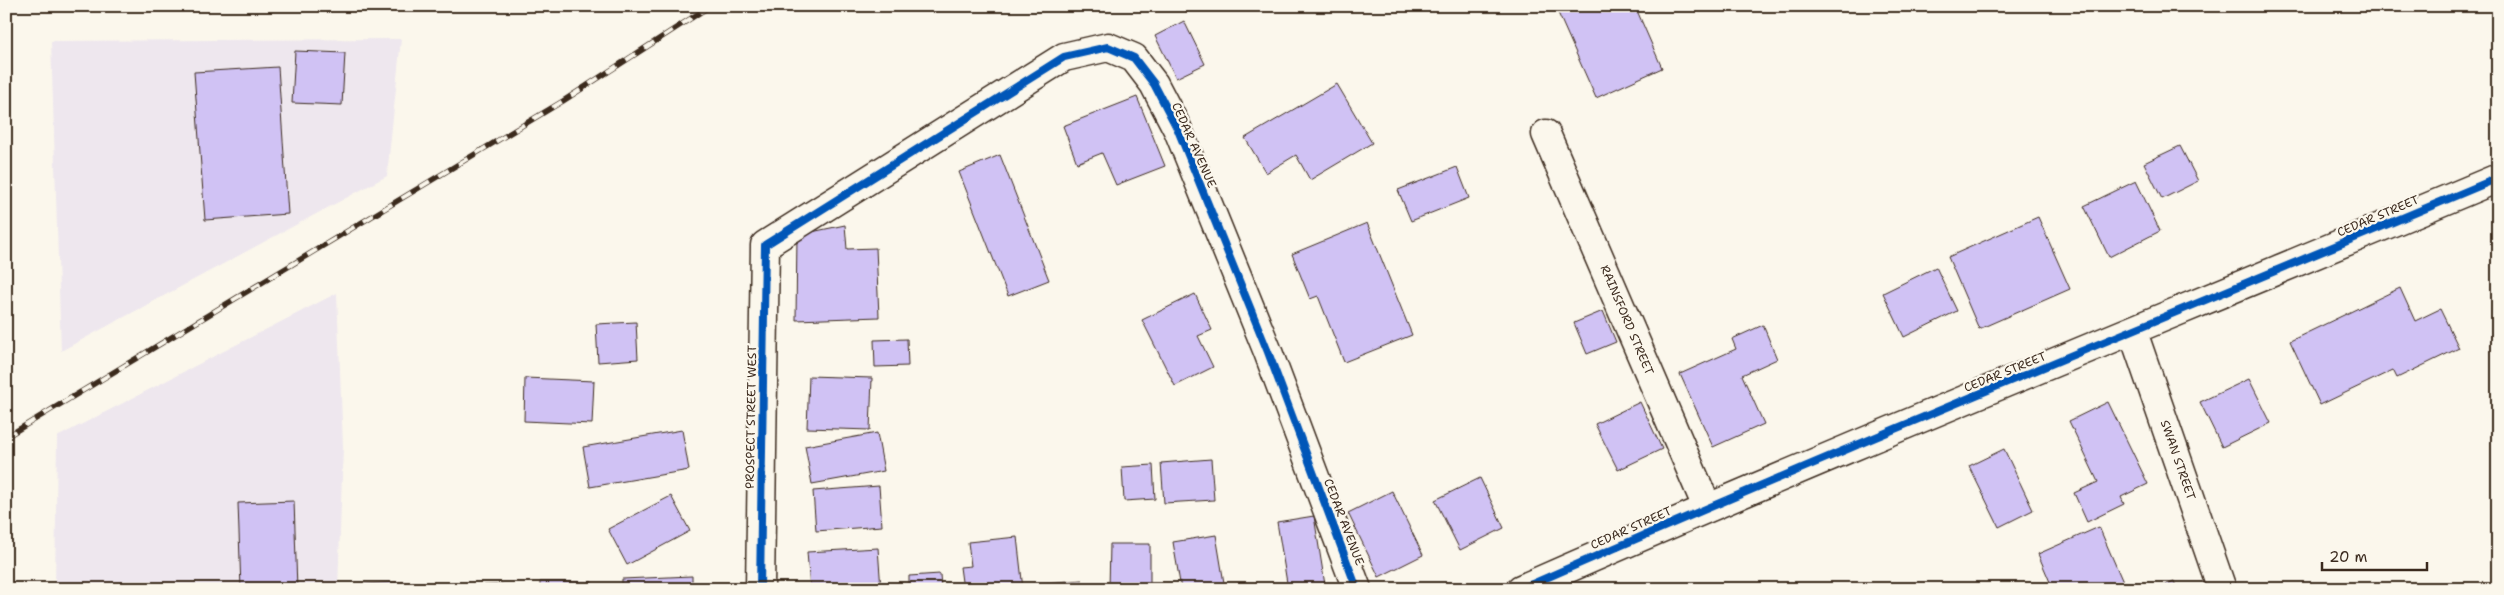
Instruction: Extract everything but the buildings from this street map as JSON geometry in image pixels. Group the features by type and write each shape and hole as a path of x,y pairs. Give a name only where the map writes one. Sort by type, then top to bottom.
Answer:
{"street":[{"name":"CEDAR AVENUE","path":"764,245 1064,57 1108,47 1134,58 1154,84 1178,130 1268,352 1357,589"},
{"name":"RAINSFORD STREET","path":"1546,134 1708,507"},
{"name":"CEDAR STREET","path":"1521,589 1708,507 2133,332 2498,178"},
{"name":"PROSPECT STREET WEST","path":"760,589 764,245"},
{"name":"SWAN STREET","path":"2133,332 2222,589"}],"shaded area":[{"path":"401,39 387,176 61,351 51,41"},
{"path":"337,293 343,447 338,589 55,589 57,437"}],"railway":[{"path":"6,437 563,101 710,6"}],"cycle path":[{"path":"760,589 765,245 1064,57 1108,47 1134,58 1154,84 1178,130 1268,352 1357,589"},
{"path":"1521,589 1886,433 2498,178"}]}
